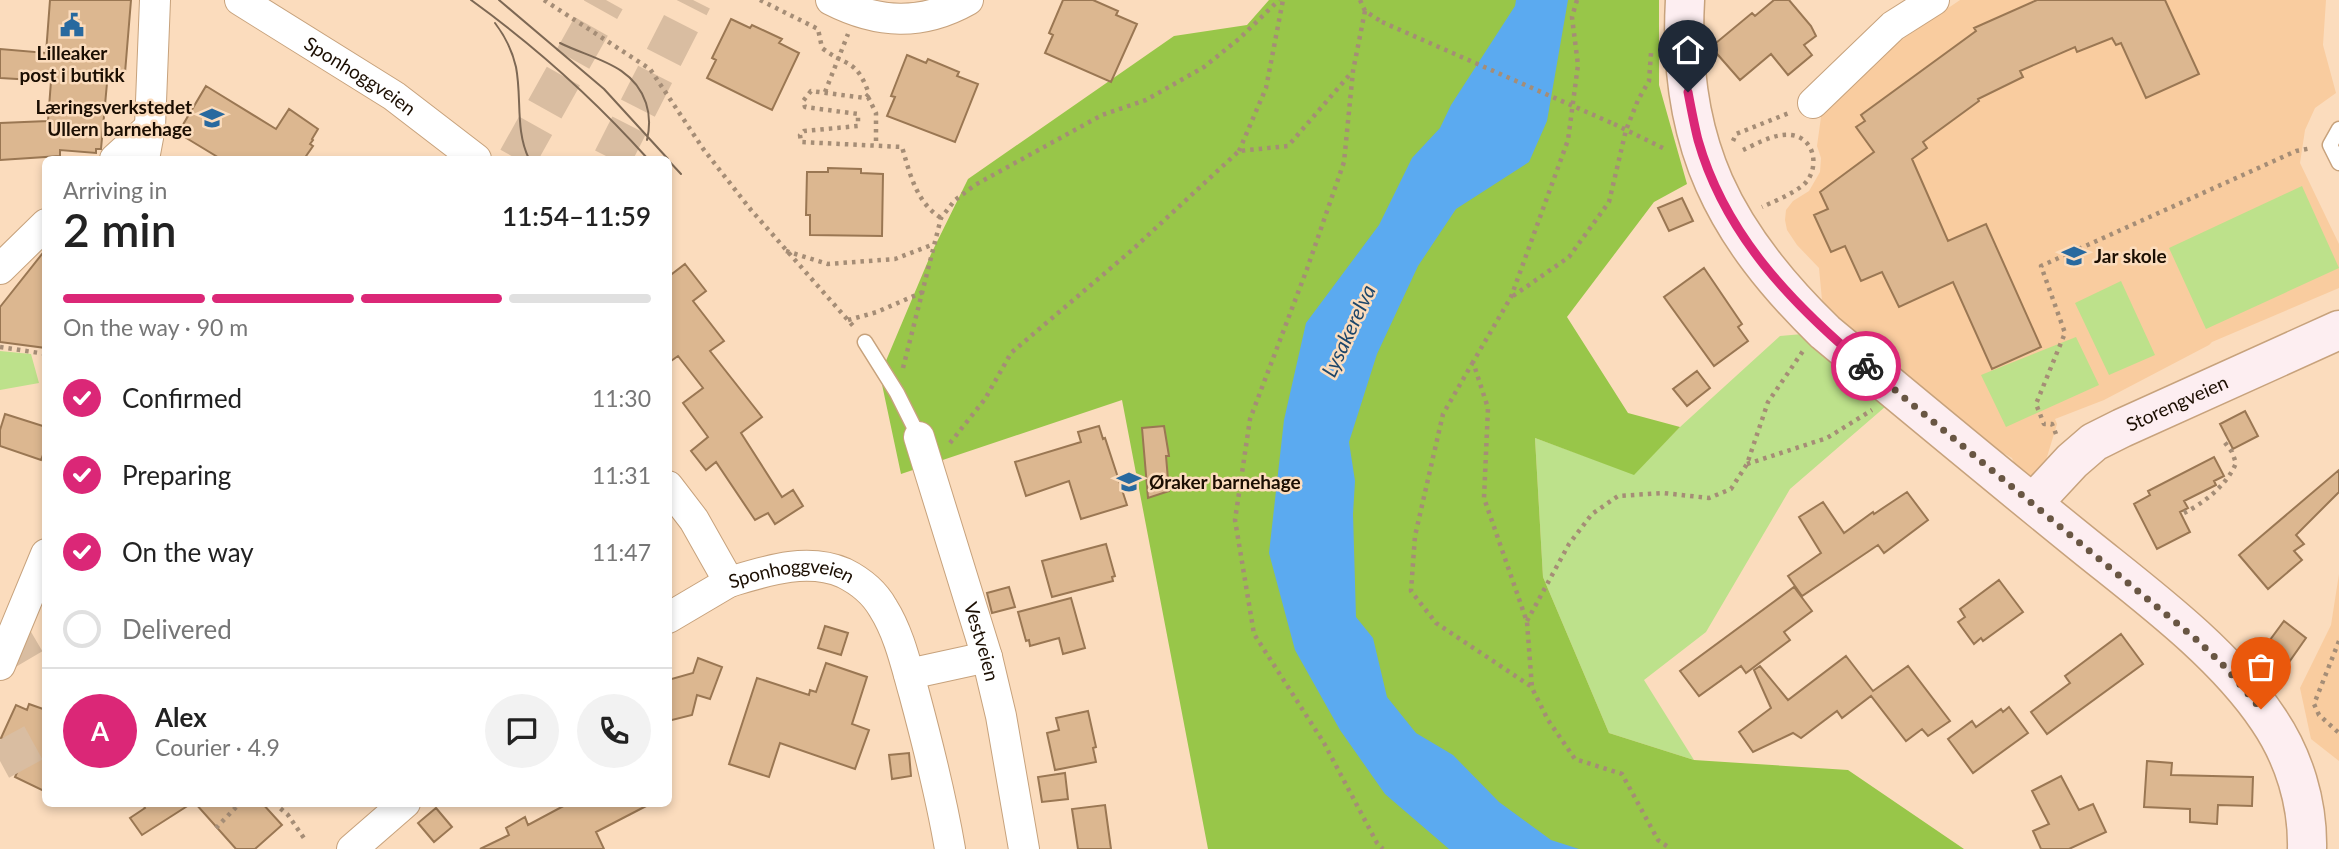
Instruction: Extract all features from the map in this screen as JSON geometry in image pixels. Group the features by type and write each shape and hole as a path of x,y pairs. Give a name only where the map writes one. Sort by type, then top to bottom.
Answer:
{"main road":[{"path":"1685,0 1683,35 1688,92 1698,139 1719,196 1761,264 1797,305 1825,331 2197,640 2252,696 2270,721 2298,779 2305,813 2306,849"},
{"name":"Storengveien","path":"2033,503 2072,461 2094,442 2339,330"}],"street":[{"path":"145,156 150,127 155,0"},
{"name":"Sponhoggveien","path":"240,0 394,96 472,156"},
{"path":"831,0 868,14 906,19 947,12 968,0"},
{"path":"1813,103 1893,26 1934,0"},
{"path":"118,156 150,127"},
{"path":"0,269 42,228"},
{"name":"Vestveien","path":"919,437 987,657 1003,728 1024,849"},
{"name":"Sponhoggveien","path":"672,491 694,520 729,582 775,568 802,566 841,572 873,593 885,610 897,636 909,674 930,751 950,849"},
{"path":"0,665 42,564"},
{"path":"672,616 729,582"},
{"path":"909,674 987,657"},
{"path":"352,849 400,807"}],"lane":[{"path":"2339,129 2330,145 2339,163"},
{"path":"865,342 897,393 919,437"}],"path":[{"path":"544,0 650,69 704,150 785,251 865,342"},
{"path":"760,0 818,29 822,48 859,71 876,113 876,146"},
{"path":"948,445 985,400 1011,353 1132,250 1238,150 1266,88 1281,0"},
{"path":"897,393 941,218 956,200 975,185 1102,115 1146,100 1204,67 1281,0"},
{"path":"1360,0 1365,11 1382,22 1665,149"},
{"path":"1532,688 1436,623 1411,591 1415,536 1443,414 1511,297 1568,140 1578,65 1572,17 1577,0"},
{"path":"1365,11 1353,71 1344,162 1307,270 1250,419 1235,520 1254,634 1324,743 1377,843 1383,849"},
{"path":"1511,297 1569,257 1609,202 1626,130 1649,81 1651,43"},
{"path":"825,92 843,46"},
{"path":"1238,150 1288,146 1353,71"},
{"path":"868,97 811,91 803,103 807,108 858,114 858,126 803,131 800,137 802,142 902,147 913,184 932,212 941,218"},
{"path":"1730,146 1736,134 1813,103"},
{"path":"1743,150 1767,139 1791,135 1805,141 1814,158 1812,175 1802,186 1761,207"},
{"path":"2052,424 2045,424 2036,404 2065,333 2041,266 2296,151 2330,145"},
{"path":"1755,196 1767,216"},
{"path":"785,251 828,264 895,259 935,244"},
{"path":"848,320 877,312 923,292"},
{"path":"1527,622 1569,544 1592,514 1618,496 1663,494 1709,498 1731,489 1747,464 1768,402 1801,354 1825,331"},
{"path":"0,347 42,353"},
{"path":"1473,362 1489,408 1484,498 1527,622 1532,688 1548,720 1575,759 1622,774 1658,840 1671,849"},
{"path":"1747,464 1828,438 1900,394"},
{"path":"2184,513 2196,507 2231,477 2236,463 2223,440"},
{"path":"2339,640 2314,704 2319,715 2339,733"},
{"path":"216,828 236,807"},
{"path":"279,807 288,815 306,841"}],"shaded area":[{"name":"Jar skole","path":"1960,0 2326,0 2323,45 2336,93 2315,108 2305,130 2300,163 2339,244 2339,288 2212,342 2104,400 2055,419 2057,424 2033,503 2012,458 1900,394 1825,332 1819,268 1797,245 1787,230 1785,220 1786,210 1793,201 1809,191 1820,172 1821,158 1817,146 1822,110 1891,47"},
{"path":"2339,574 2339,761 2311,739 2300,688 2331,625"}],"green space":[{"path":"1269,0 1659,0 1659,85 1687,184 1654,202 1567,317 1628,413 1680,427 1634,475 1535,438 1543,577 1609,733 1694,760 1848,770 1964,849 1208,849 1122,400 901,474 880,375 931,254 968,179 1174,36 1247,25"},
{"path":"2302,186 2339,268 2206,329 2169,248"},
{"path":"2121,281 2155,355 2109,375 2075,303"},
{"path":"1825,332 1900,394 1790,489 1706,632 1644,680 1694,760 1609,733 1543,577 1535,438 1634,474 1680,427 1780,336"},
{"path":"2076,337 2099,385 2006,427 1981,375"},
{"path":"0,351 31,354 39,383 0,390"}],"water":[{"name":"Lysakerelva","path":"1516,0 1568,0 1547,121 1529,162 1456,209 1418,266 1377,354 1349,442 1355,481 1353,514 1356,617 1373,638 1387,697 1416,733 1453,755 1499,802 1551,840 1579,849 1449,849 1385,794 1340,730 1295,650 1269,553 1284,420 1306,323 1379,225 1412,158 1440,128 1451,105 1515,6"}],"building":[{"path":"50,0 131,0 125,73 108,72 101,149 96,149 96,153 60,150 60,156 0,160 0,123 48,121 51,81 0,78 0,49 46,53"},
{"path":"1063,0 1093,0 1118,11 1116,15 1137,24 1111,82 1045,53 1053,35 1049,33"},
{"path":"1774,0 1789,0 1811,26 1816,36 1804,45 1812,55 1788,75 1771,54 1740,80 1711,47 1752,13 1755,16"},
{"path":"2037,0 2165,0 2199,74 2146,98 2121,43 2116,45 2112,38 2077,52 2075,47 2020,71 2023,77 1978,99 1979,101 1923,142 1927,148 1912,159 1948,241 1986,224 2041,347 1992,369 1953,282 1899,307 1882,272 1861,281 1845,246 1831,252 1814,215 1828,209 1820,192 1874,152 1856,127 1865,121 1861,115 1976,31 1974,28"},
{"path":"731,19 782,39 779,43 799,53 772,110 707,78 716,60 712,58"},
{"path":"907,55 926,63 928,59 959,72 957,76 978,84 955,142 887,116 895,97 891,96"},
{"path":"206,86 276,129 289,109 318,129 310,144 313,146 306,156 216,156 178,133"},
{"path":"828,168 861,169 861,173 883,174 882,236 810,235 810,215 806,215 807,172 828,172"},
{"path":"1682,198 1693,221 1669,231 1658,208"},
{"path":"42,254 42,347 0,342 0,307"},
{"path":"685,264 706,291 693,301 724,341 710,351 762,417 741,433 782,497 793,490 803,506 775,524 768,513 755,520 716,462 706,470 691,451 708,437 683,403 703,388 678,356 672,360 672,274"},
{"path":"1704,268 1742,324 1738,327 1748,341 1714,366 1664,297"},
{"path":"1697,371 1710,388 1687,406 1673,389"},
{"path":"2245,411 2258,436 2233,449 2220,424"},
{"path":"5,414 42,426 41,460 0,446 0,430"},
{"path":"1099,426 1127,505 1081,519 1069,481 1026,496 1015,462 1081,442 1078,432"},
{"path":"1164,426 1169,456 1166,456 1169,491 1148,498 1142,428"},
{"path":"2214,457 2224,476 2214,481 2216,485 2184,501 2188,508 2180,512 2190,532 2157,549 2134,504 2150,495 2148,491"},
{"path":"2339,470 2339,492 2296,535 2304,544 2294,551 2302,560 2268,589 2239,555"},
{"path":"1907,492 1928,520 1884,553 1878,545 1802,596 1788,576 1821,553 1799,517 1823,502 1844,533"},
{"path":"1106,544 1115,576 1112,577 1113,581 1052,597 1042,561"},
{"path":"1999,580 2023,612 1983,641 1981,638 1974,644 1958,622 1965,617 1960,609"},
{"path":"1009,587 1015,607 992,613 987,593"},
{"path":"1794,587 1812,611 1784,632 1790,640 1746,673 1741,666 1699,696 1680,671"},
{"path":"1071,598 1085,648 1063,654 1059,638 1030,646 1029,640 1026,641 1018,612"},
{"path":"2284,621 2306,638 2285,668 2265,654 2271,647 2267,644"},
{"path":"825,626 848,633 841,655 818,648"},
{"path":"2121,634 2143,664 2047,734 2031,712 2070,683 2065,676"},
{"path":"1846,656 1873,691 1908,666 1950,721 1928,736 1922,729 1906,741 1871,696 1842,718 1837,711 1801,738 1793,733 1753,752 1739,732 1771,708 1754,670 1760,666 1788,700"},
{"path":"698,658 722,667 710,699 697,695 692,715 672,720 672,679 693,673"},
{"path":"826,663 867,677 852,724 869,730 855,769 780,743 769,777 729,764 757,678 809,695 810,690 816,692"},
{"path":"29,704 42,709 42,790 15,777 27,750 1,738 16,705 27,710"},
{"path":"2009,707 2028,733 1973,773 1948,739 1972,721 1976,727 2001,709 2003,712"},
{"path":"1088,711 1096,747 1093,748 1096,762 1055,770 1047,733 1059,730 1056,718"},
{"path":"909,753 911,776 892,779 889,755"},
{"path":"2147,761 2172,763 2171,775 2253,777 2252,806 2218,805 2217,824 2190,822 2190,809 2144,807"},
{"path":"1065,773 1068,799 1042,802 1038,777"},
{"path":"2061,776 2079,810 2093,804 2106,832 2069,849 2041,849 2033,831 2049,824 2032,791"},
{"path":"1105,805 1111,849 1078,849 1072,809"},
{"path":"186,807 142,835 130,818 145,808"},
{"path":"199,807 266,807 282,825 255,849 236,849"},
{"path":"562,807 644,807 596,832 604,849 480,849 509,835 506,828 525,817 528,825"},
{"path":"436,808 452,827 434,842 418,823"}],"tunnel":[{"path":"519,156 606,0"},
{"path":"614,156 693,0"},
{"path":"0,654 42,629"},
{"path":"0,761 42,738"}],"tram line":[{"path":"471,0 519,36 564,75 645,156"},
{"path":"499,0 604,89 665,156"},
{"path":"495,23 508,44 516,67 520,125 528,156"},
{"path":"560,43 610,64 632,79 646,103 649,121 647,140"},
{"path":"672,164 681,174"}],"way so far":[{"path":"1866,366 2197,640 2252,696 2261,709"}],"place":[{"name":"Lilleaker post i butikk","path":"72,25"},
{"name":"Læringsverkstedet Ullern barnehage","path":"212,118"},
{"name":"Jar skole","path":"2074,256"},
{"name":"Øraker barnehage","path":"1129,482"}],"route":[{"path":"1688,92 1698,139 1707,165 1719,196 1737,229 1761,264 1797,305 1866,366"}]}
